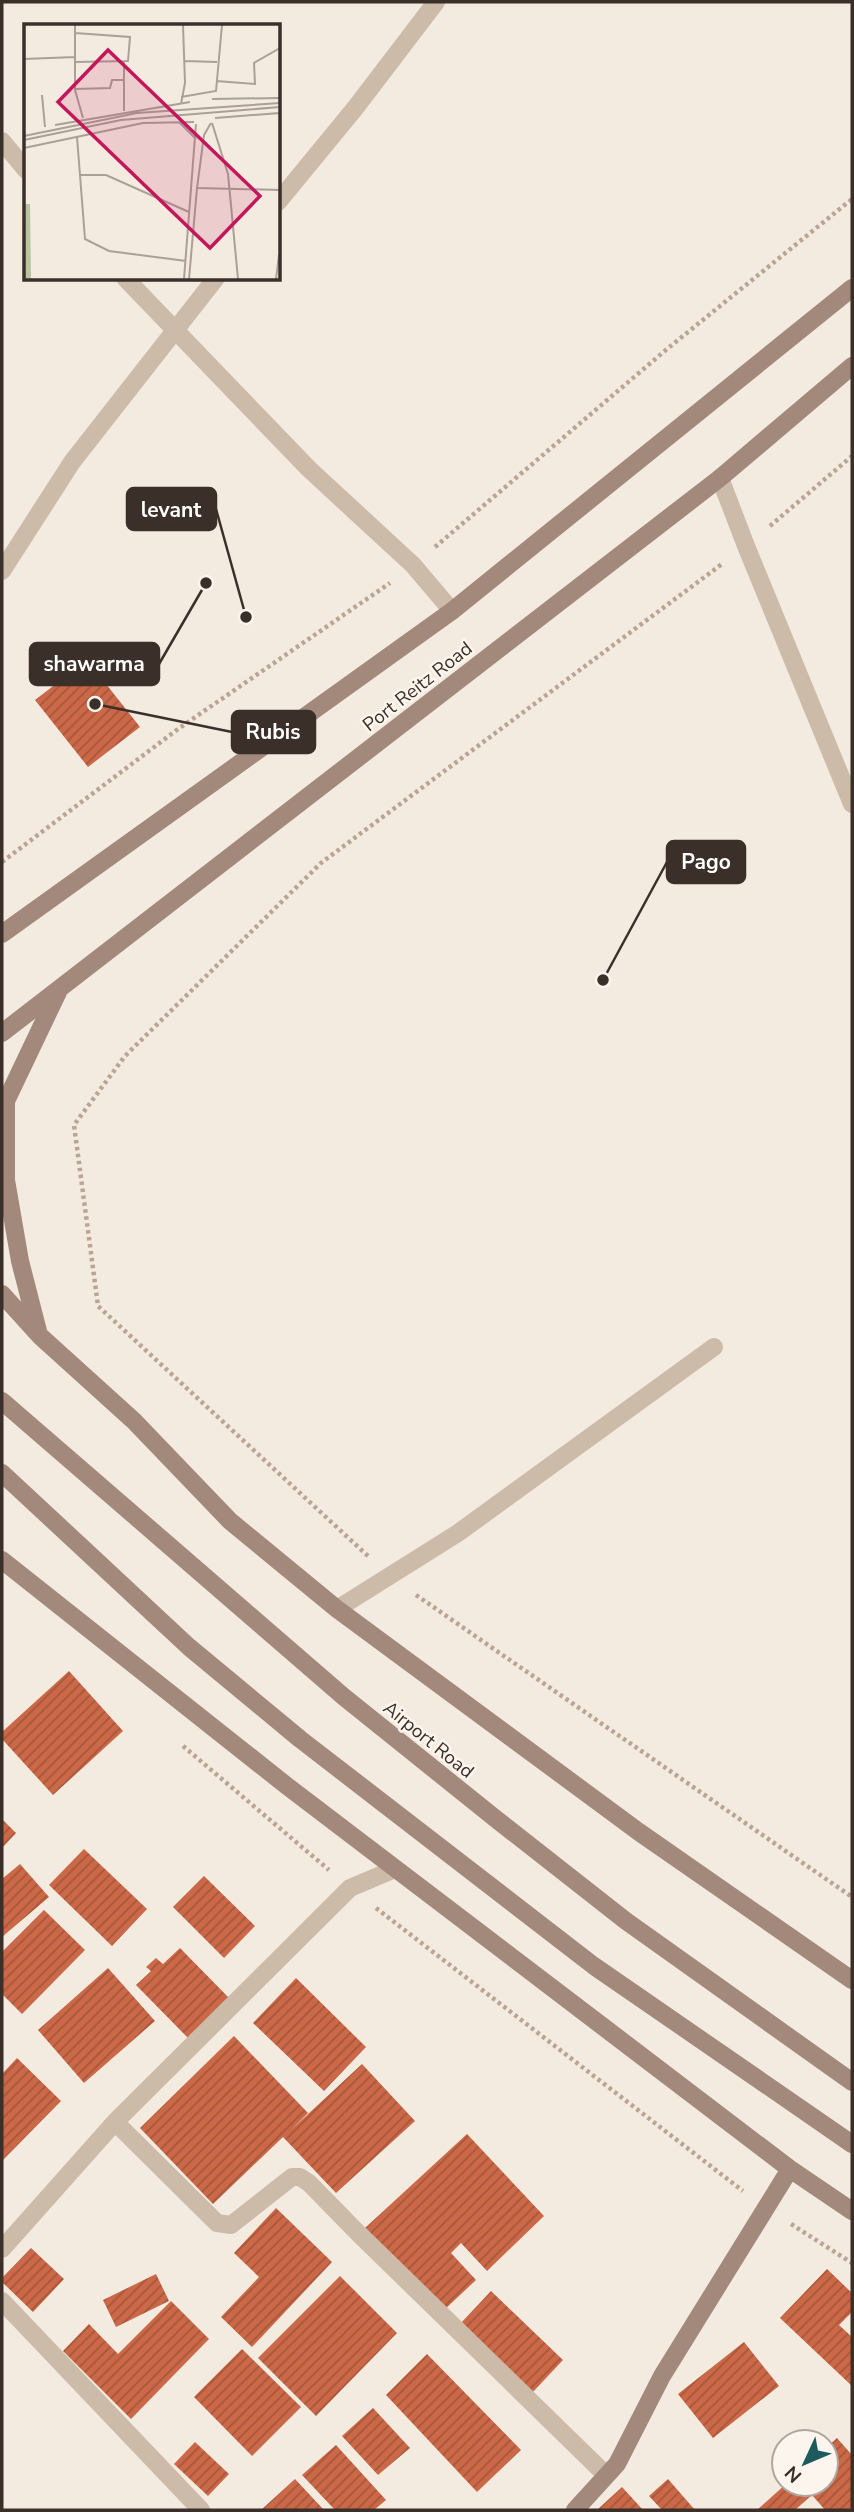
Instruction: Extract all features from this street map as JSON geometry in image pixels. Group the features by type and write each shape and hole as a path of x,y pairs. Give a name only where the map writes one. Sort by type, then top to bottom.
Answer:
{"main road":[{"path":"2,934 452,611 852,288"},
{"name":"Port Reitz Road","path":"2,1033 720,478 852,366"},
{"path":"40,1336 20,1261 6,1180 6,1101 60,989"},
{"path":"2,1294 40,1336 134,1421 230,1521 337,1609 639,1832 852,1980"},
{"name":"Airport Road","path":"2,1401 344,1697 626,1921 852,2082"},
{"path":"2,1473 189,1647 300,1739 594,1966 852,2144"},
{"path":"2,1560 286,1786 790,2169 852,2211"},
{"path":"575,2510 605,2474 617,2464 662,2376 790,2169"}],"street":[{"path":"280,200 356,107 436,2"},
{"path":"2,141 24,168"},
{"path":"127,280 309,469 413,565 452,611"},
{"path":"2,571 72,462 214,280"},
{"path":"720,478 852,804"},
{"path":"337,1609 458,1533 714,1347"},
{"path":"2,2249 115,2122 350,1888 396,1869"},
{"path":"115,2122 217,2223 225,2226 231,2225 292,2177 300,2177 309,2182 356,2232 605,2474"},
{"path":"2,2301 201,2510"}],"path":[{"path":"2,862 178,729 369,600 667,349 852,199"},
{"path":"852,456 746,546 321,863 124,1056 74,1125 98,1306 390,1576 852,1897"},
{"path":"173,1737 350,1888 765,2208 852,2263"}],"building":[{"path":"87,660 140,727 88,767 35,700"},
{"path":"69,1671 123,1731 53,1795 2,1739 2,1732"},
{"path":"2,1819 16,1833 2,1848"},
{"path":"84,1849 147,1909 112,1946 49,1885"},
{"path":"20,1864 49,1897 2,1937 2,1879"},
{"path":"204,1876 255,1926 224,1958 173,1907"},
{"path":"44,1910 85,1950 22,2014 2,1994 2,1952"},
{"path":"180,1948 230,1999 189,2039 136,1985 151,1971 146,1967 156,1958 163,1964"},
{"path":"108,1968 155,2021 84,2083 38,2030"},
{"path":"296,1978 366,2047 324,2091 253,2023"},
{"path":"234,2036 308,2113 292,2129 362,2064 415,2121 336,2193 283,2137 213,2204 140,2128"},
{"path":"17,2058 61,2101 2,2161 2,2074"},
{"path":"467,2134 544,2216 487,2271 461,2243 451,2253 476,2280 443,2311 365,2228"},
{"path":"276,2208 332,2262 252,2347 221,2317 259,2277 234,2253"},
{"path":"31,2248 64,2279 33,2312 2,2282 2,2278"},
{"path":"827,2269 852,2293 852,2312 839,2325 852,2337 852,2386 780,2318"},
{"path":"156,2274 169,2301 116,2327 103,2300"},
{"path":"340,2276 397,2333 316,2416 258,2358"},
{"path":"491,2291 563,2360 532,2393 461,2323"},
{"path":"171,2301 209,2339 131,2419 63,2351 89,2324 118,2354"},
{"path":"744,2342 779,2386 713,2438 678,2394"},
{"path":"242,2349 301,2407 252,2456 194,2397"},
{"path":"427,2354 521,2450 477,2492 386,2395"},
{"path":"373,2408 410,2448 378,2475 342,2436"},
{"path":"840,2441 852,2455 852,2507 849,2510 825,2510 815,2498 840,2498"},
{"path":"195,2442 229,2474 208,2496 174,2464"},
{"path":"336,2445 386,2500 374,2510 335,2510 302,2475"},
{"path":"295,2479 324,2510 261,2510"},
{"path":"668,2479 695,2510 662,2510 649,2496"},
{"path":"622,2487 643,2510 597,2510"},
{"path":"770,2498 809,2498 795,2510 757,2510"}],"place":[{"name":"shawarma","path":"206,583"},
{"name":"levant","path":"246,617"},
{"name":"Rubis","path":"95,704"},
{"name":"Pago","path":"603,980"}]}
